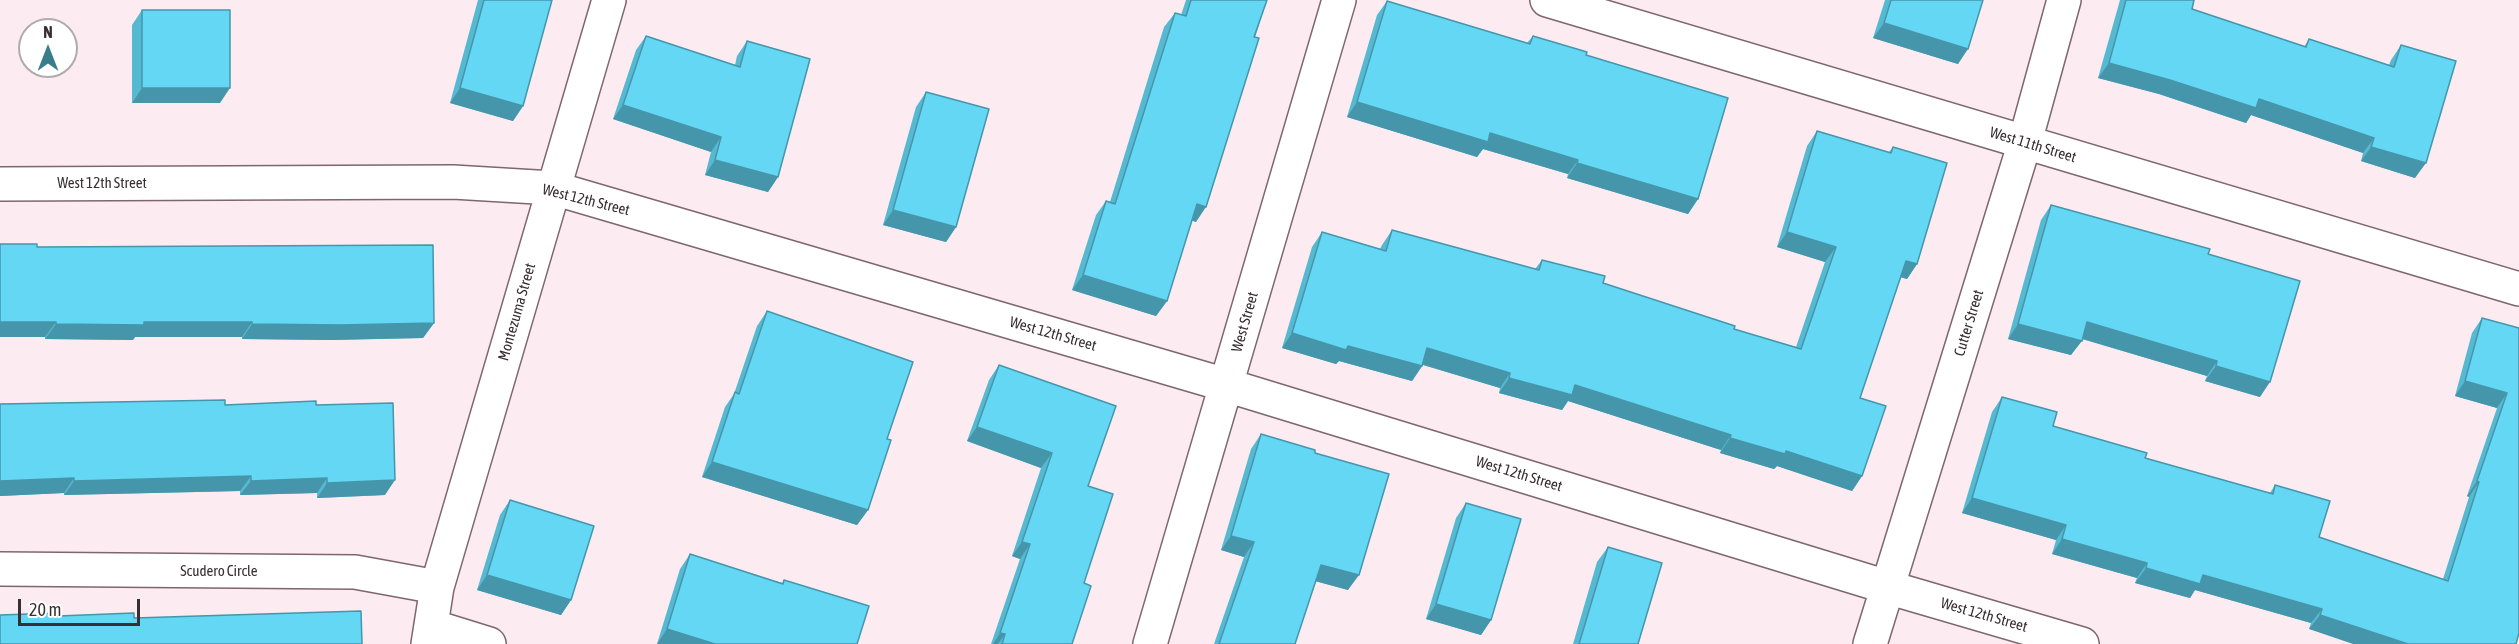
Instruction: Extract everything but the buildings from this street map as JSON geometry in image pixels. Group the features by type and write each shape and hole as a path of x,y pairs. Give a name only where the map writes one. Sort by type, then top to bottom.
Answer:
{"street":[{"name":"Montezuma Street","path":"430,635 437,587 609,0"},
{"name":"West Street","path":"1150,644 1339,0"},
{"name":"West 11th Street","path":"1547,0 2519,289"},
{"name":"Cutter Street","path":"1869,644 2025,142 2064,0"},
{"name":"West 12th Street","path":"0,183 453,182 553,188 1226,385 1887,587 2082,644"},
{"name":"Scudero Circle","path":"0,569 356,572 437,587"},
{"path":"430,635 489,644"}]}
